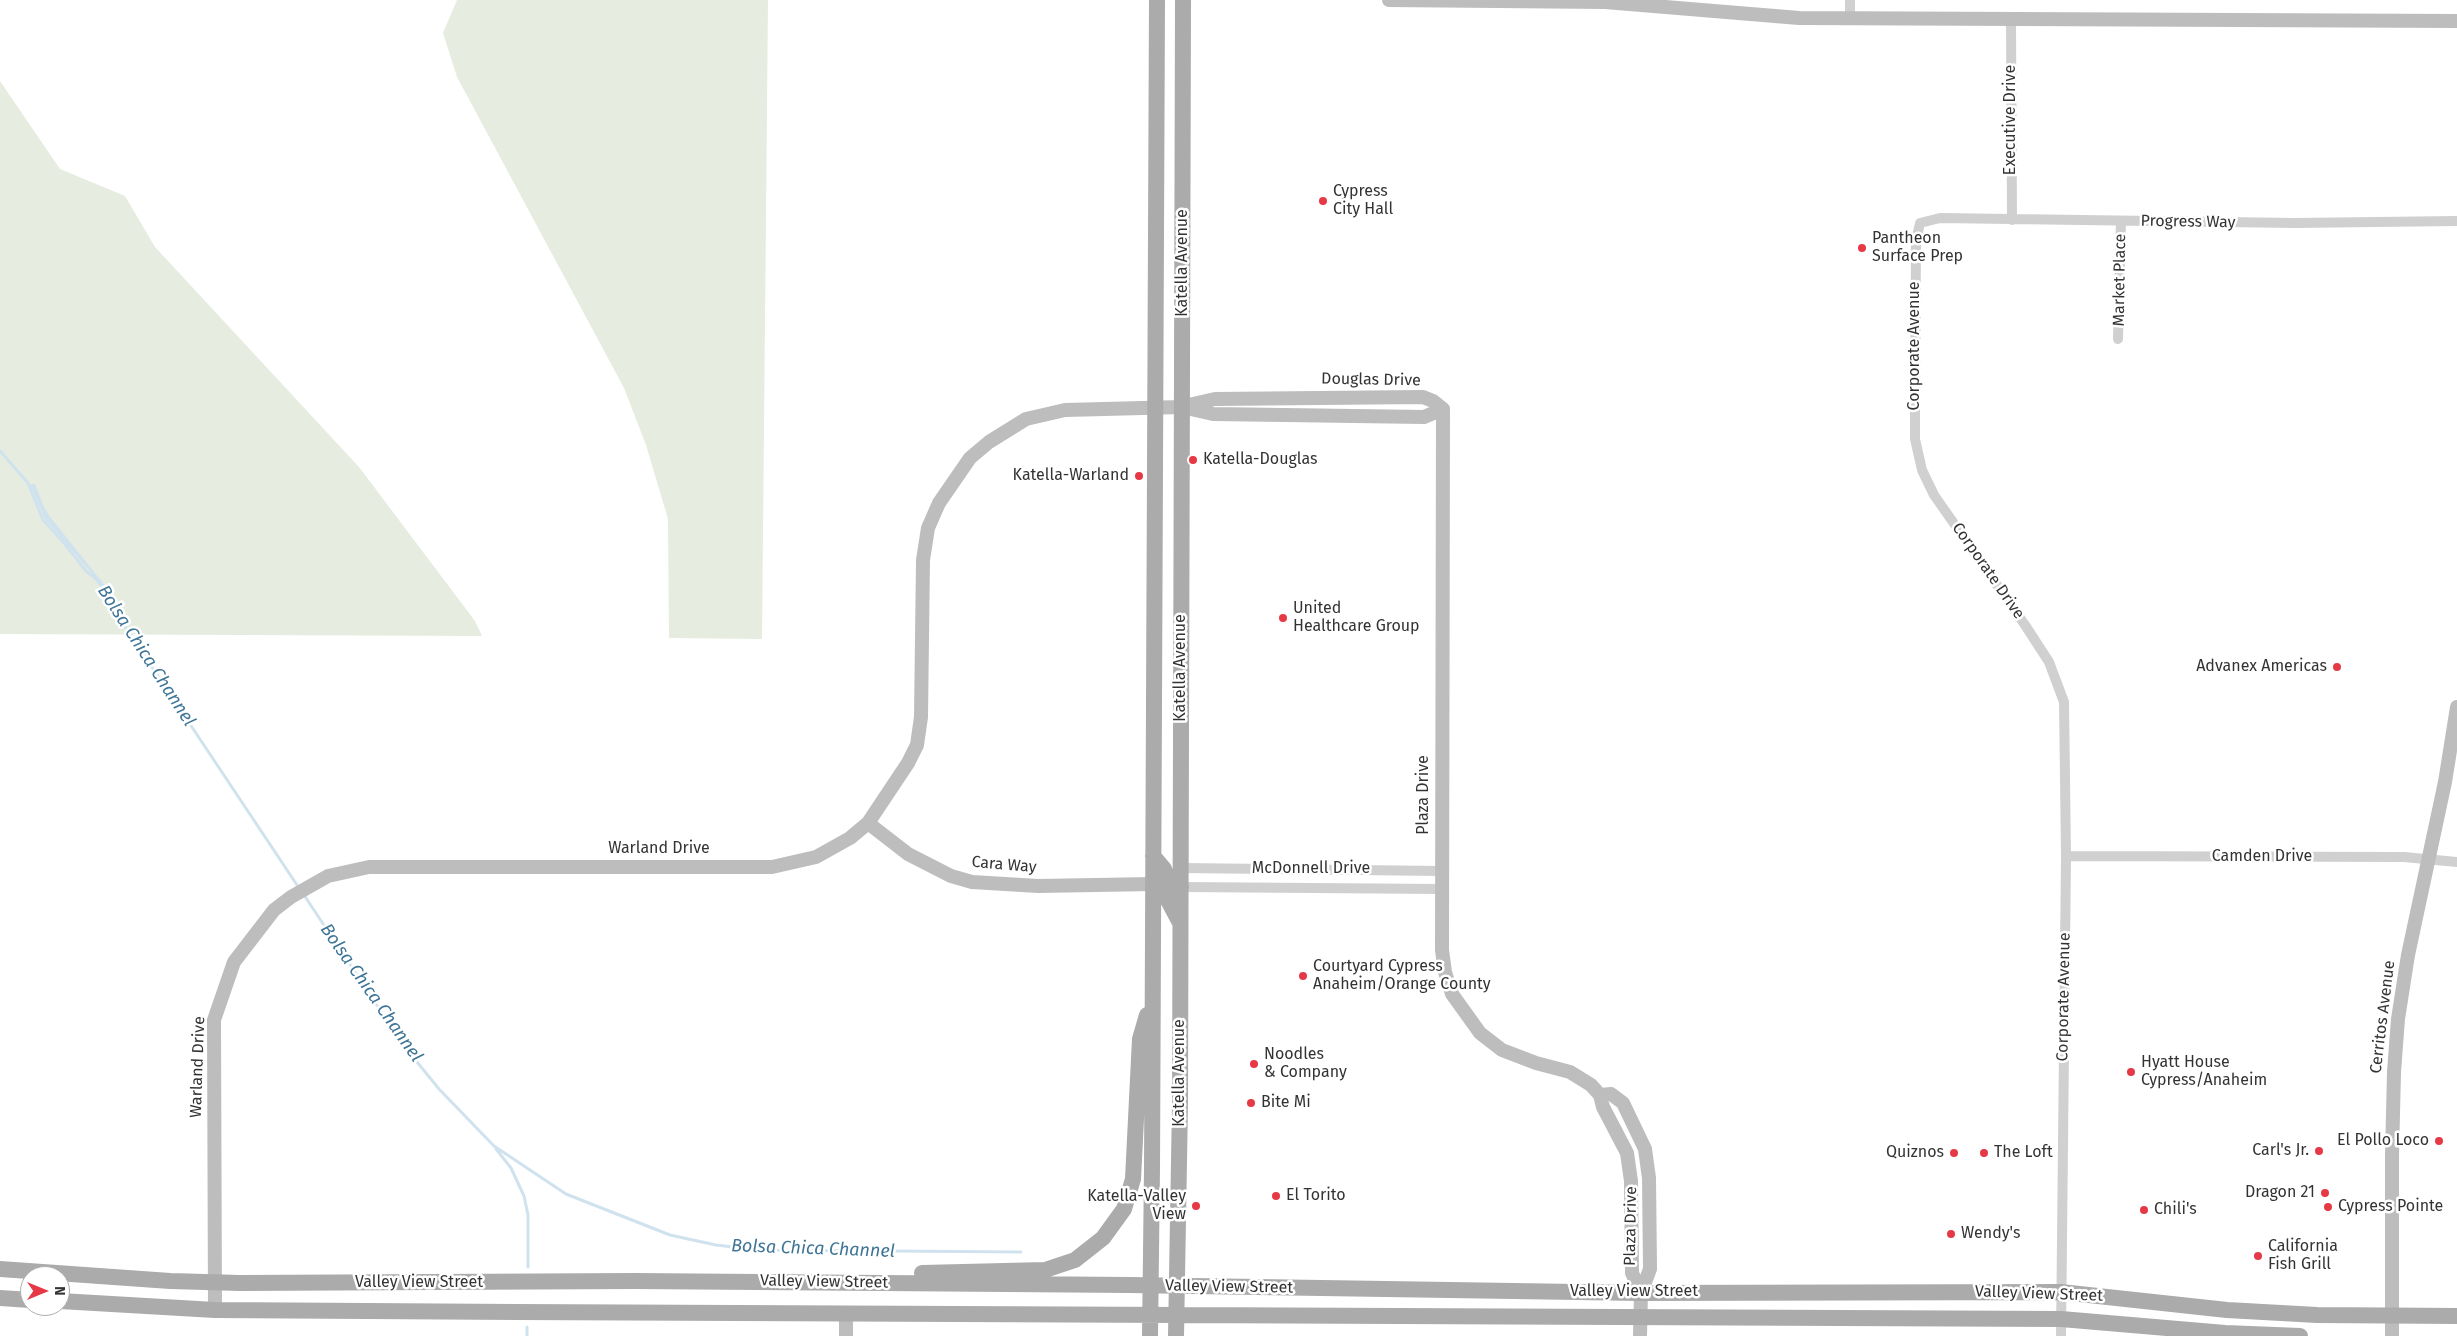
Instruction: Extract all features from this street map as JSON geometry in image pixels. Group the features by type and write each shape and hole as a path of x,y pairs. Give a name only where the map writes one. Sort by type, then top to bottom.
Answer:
{"main road":[{"name":"Katella Avenue","path":"1150,1336 1157,0"},
{"name":"Katella Avenue","path":"1176,1336 1181,887 1183,0"},
{"path":"1153,856 1164,869 1169,883 1181,887"},
{"path":"1153,884 1162,889 1180,923"},
{"path":"859,1283 881,1274 1045,1270 1075,1260 1103,1238 1124,1209 1133,1180 1140,1039 1152,996"},
{"name":"Valley View Street","path":"0,1270 214,1282 634,1281 1150,1285 1641,1293 2061,1292 2228,1310 2317,1315 2457,1316"},
{"path":"0,1298 20,1299"},
{"name":"Valley View Street","path":"70,1302 215,1310 2061,1319 2225,1334 2300,1336"}],"street":[{"path":"1389,0 1604,2 1799,18 2457,21"},
{"path":"1850,0 1850,18"},
{"name":"Executive Drive","path":"2011,20 2012,220"},
{"name":"Progress Way","path":"1920,223 1940,218 2299,223 2457,221"},
{"name":"Market Place","path":"2118,339 2121,221"},
{"name":"Corporate Avenue","path":"1915,439 1916,249 1920,223"},
{"name":"Douglas Drive","path":"1156,406 1182,407 1213,414 1424,417 1443,410 1433,400 1413,397 1215,399 1182,407"},
{"name":"Warland Drive","path":"215,1310 214,1020 234,962 274,910 307,887 342,871 369,867 772,867 816,857 850,838 868,823 904,770 917,745 921,717 923,560 928,528 939,502 970,458 1008,429 1026,418 1065,410 1156,406"},
{"name":"Plaza Drive","path":"1443,410 1442,950 1445,972 1452,994 1463,1013 1480,1034 1502,1050 1536,1063 1570,1072 1591,1085 1600,1095 1603,1107 1623,1141 1627,1153 1631,1181 1632,1273 1641,1293"},
{"name":"Corporate Drive","path":"1915,439 1922,470 1934,495 2049,662 2064,702"},
{"name":"Corporate Avenue","path":"2060,1336 2066,856 2064,702"},
{"name":"Cerritos Avenue","path":"2392,1336 2392,1156 2397,1028 2408,955 2445,782 2457,708"},
{"name":"Cara Way","path":"868,823 908,854 951,876 972,882 1038,886 1153,884"},
{"name":"Camden Drive","path":"2066,856 2429,859 2457,862"},
{"name":"McDonnell Drive","path":"1181,868 1442,871"},
{"name":"McDonnell Drive","path":"1181,887 1442,889"},
{"name":"Plaza Drive","path":"1600,1095 1611,1094 1623,1103 1645,1149 1649,1178 1650,1269 1641,1293"},
{"path":"1640,1336 1641,1293"},
{"path":"846,1314 846,1336"}],"shaded area":[{"path":"457,0 768,0 762,639 669,638 668,519 646,445 624,388 457,77 443,33"},
{"path":"0,81 60,169 125,196 155,247 359,467 475,621 482,636 0,634"}],"water":[{"path":"30,484 35,484 50,517 111,593 123,620 116,620 104,593 88,569 45,519"}],"waterway":[{"name":"Bolsa Chica Channel","path":"0,451 28,483 43,520 86,571 96,579"},
{"name":"Bolsa Chica Channel","path":"118,616 299,888"},
{"name":"Bolsa Chica Channel","path":"304,895 404,1046 439,1089 494,1146 566,1194 670,1235 716,1245 758,1250 1021,1252"},
{"path":"496,1149 511,1168 524,1196 528,1215 528,1267"},
{"path":"527,1327 527,1336"}],"place":[{"name":"Cypress City Hall","path":"1323,201"},
{"name":"Pantheon Surface Prep","path":"1862,248"},
{"name":"Katella-Douglas","path":"1193,460"},
{"name":"Katella-Warland","path":"1139,476"},
{"name":"United Healthcare Group","path":"1283,618"},
{"name":"Advanex Americas","path":"2337,667"},
{"name":"Courtyard Cypress Anaheim/Orange County","path":"1303,976"},
{"name":"Noodles & Company","path":"1254,1064"},
{"name":"Hyatt House Cypress/Anaheim","path":"2131,1072"},
{"name":"Bite Mi","path":"1251,1103"},
{"name":"El Pollo Loco","path":"2439,1141"},
{"name":"Carl's Jr.","path":"2319,1151"},
{"name":"Quiznos","path":"1954,1153"},
{"name":"The Loft","path":"1984,1153"},
{"name":"Dragon 21","path":"2325,1193"},
{"name":"El Torito","path":"1276,1196"},
{"name":"Katella-Valley View","path":"1196,1206"},
{"name":"Cypress Pointe","path":"2328,1207"},
{"name":"Chili's","path":"2144,1210"},
{"name":"Wendy's","path":"1951,1234"},
{"name":"California Fish Grill","path":"2258,1256"}]}
